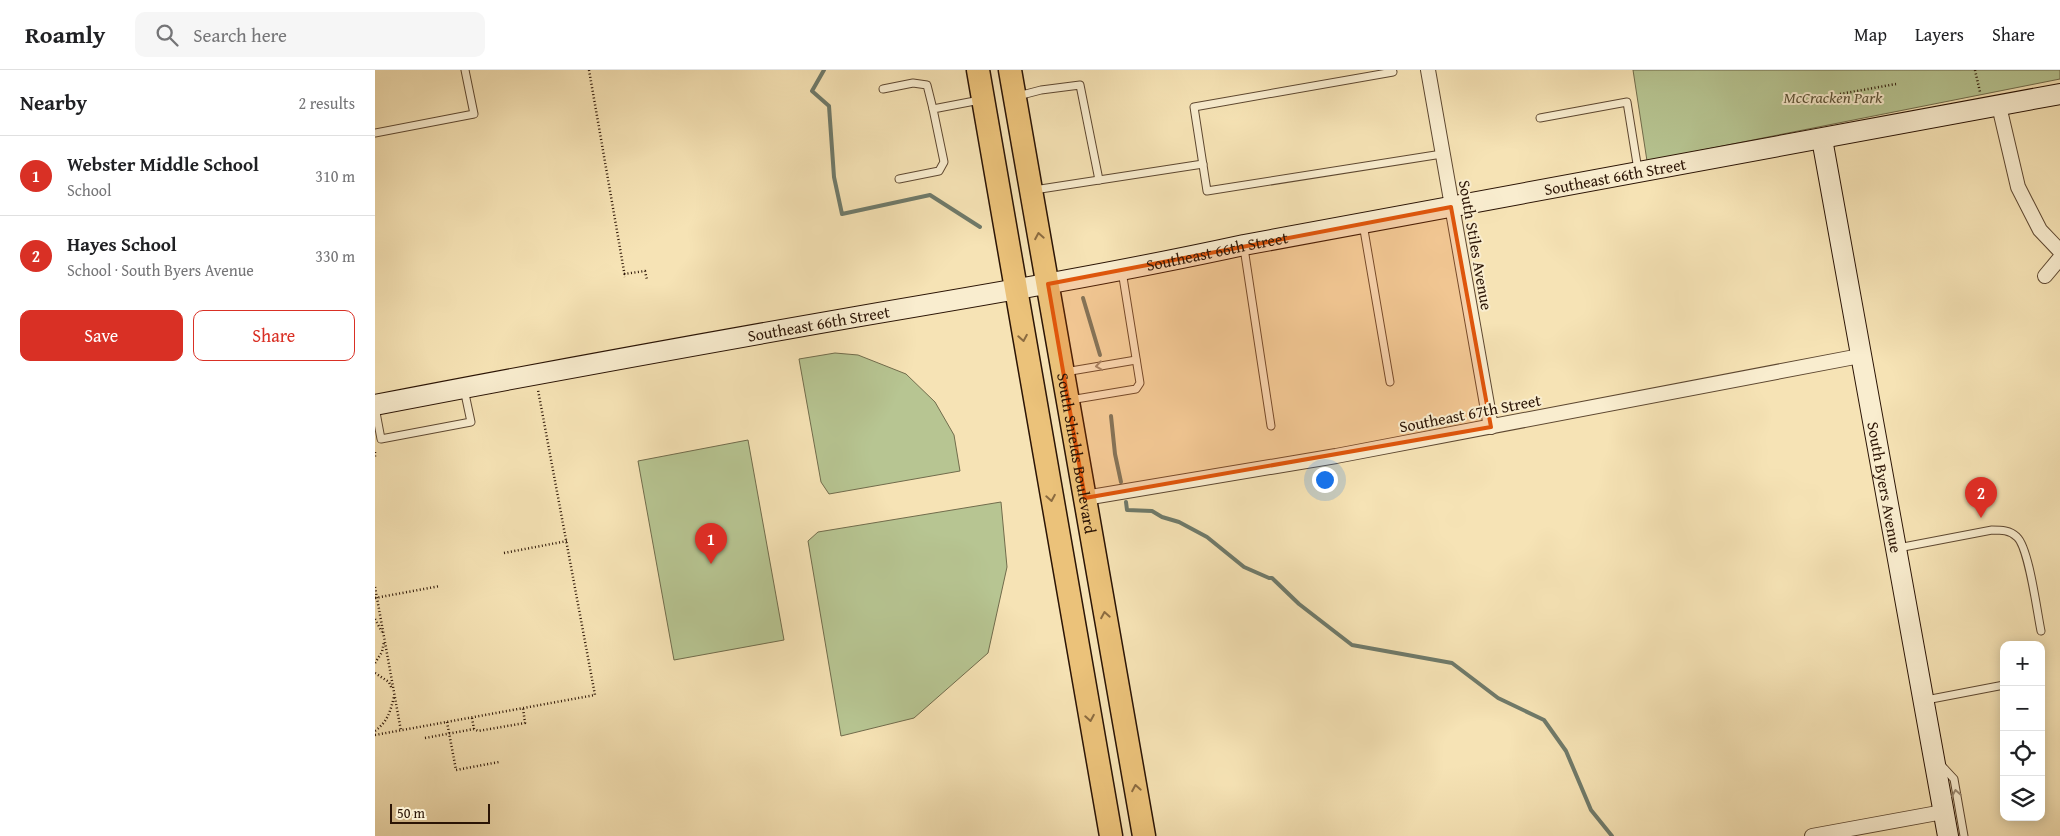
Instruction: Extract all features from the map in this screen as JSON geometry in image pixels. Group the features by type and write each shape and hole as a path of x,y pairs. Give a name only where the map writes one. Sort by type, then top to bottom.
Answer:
{"main road":[{"name":"South Shields Boulevard","path":"978,70 1014,290 1111,836"},
{"name":"South Shields Boulevard","path":"1010,70 1144,836"}],"street":[{"name":"South Stiles Avenue","path":"1427,70 1491,427"},
{"name":"Southeast 66th Street","path":"375,406 535,374 1048,284 1244,245 2060,94"},
{"path":"1991,107 2018,187 2040,230 2060,252"},
{"name":"South Byers Avenue","path":"1822,139 1947,836"},
{"path":"2045,276 2060,258"},
{"name":"Southeast 67th Street","path":"1085,498 1336,456 1860,356"},
{"path":"1812,836 1943,812"}],"lane":[{"path":"375,133 474,114 465,70"},
{"path":"1393,72 1194,108 1207,191 1442,154"},
{"path":"883,89 913,83 927,85 944,162 939,171 899,179"},
{"path":"1015,97 1041,90 1080,85 1099,180"},
{"path":"933,109 983,100"},
{"path":"1541,118 1627,102 1638,173"},
{"path":"1031,190 1203,164"},
{"path":"1363,223 1390,382"},
{"path":"1244,245 1271,426"},
{"path":"1067,401 1136,389 1140,383 1121,270"},
{"path":"1063,372 1136,360"},
{"path":"375,406 381,439 471,422 463,388"},
{"path":"1895,549 1992,530 2003,530 2012,533 2018,538 2025,554 2041,630"},
{"path":"1923,701 2000,686"},
{"path":"1933,757 1954,779 1964,836"}],"path":[{"path":"589,70 624,276 645,271 647,280"},
{"path":"1975,70 1991,107"},
{"path":"1840,94 1896,84"},
{"path":"375,735 595,694 535,374"},
{"path":"375,452 375,459"},
{"path":"504,553 567,541"},
{"path":"376,598 440,586"},
{"path":"375,587 401,730"},
{"path":"375,619 384,636 382,652 375,663"},
{"path":"375,673 389,682 395,694 385,723 375,731"},
{"path":"425,738 474,729 478,731 525,723 523,708"},
{"path":"472,718 474,729"},
{"path":"447,722 456,770 499,762"}],"highlighted area":[{"path":"1451,207 1491,427 1085,498 1048,284"}],"green space":[{"name":"McCracken Park","path":"1633,70 2060,70 2060,79 1647,161"},
{"path":"835,353 858,355 906,374 935,402 954,435 960,471 829,494 821,482 799,359"},
{"path":"748,440 784,640 674,660 638,461"},
{"path":"1001,502 1007,567 988,653 914,718 841,736 808,541 818,532"}],"waterway":[{"path":"824,70 812,91 829,106 834,177 842,214 930,195 980,227"},
{"path":"1083,298 1100,355"},
{"path":"1111,416 1115,454 1121,482"},
{"path":"1126,502 1127,510 1152,511 1162,517 1179,522 1207,537 1244,567 1272,578 1299,604 1352,645 1452,663 1498,698 1544,720 1566,751 1591,810 1612,836"}],"place":[{"name":"Hayes School","path":"1981,518"},
{"name":"Webster Middle School","path":"711,564"}]}
